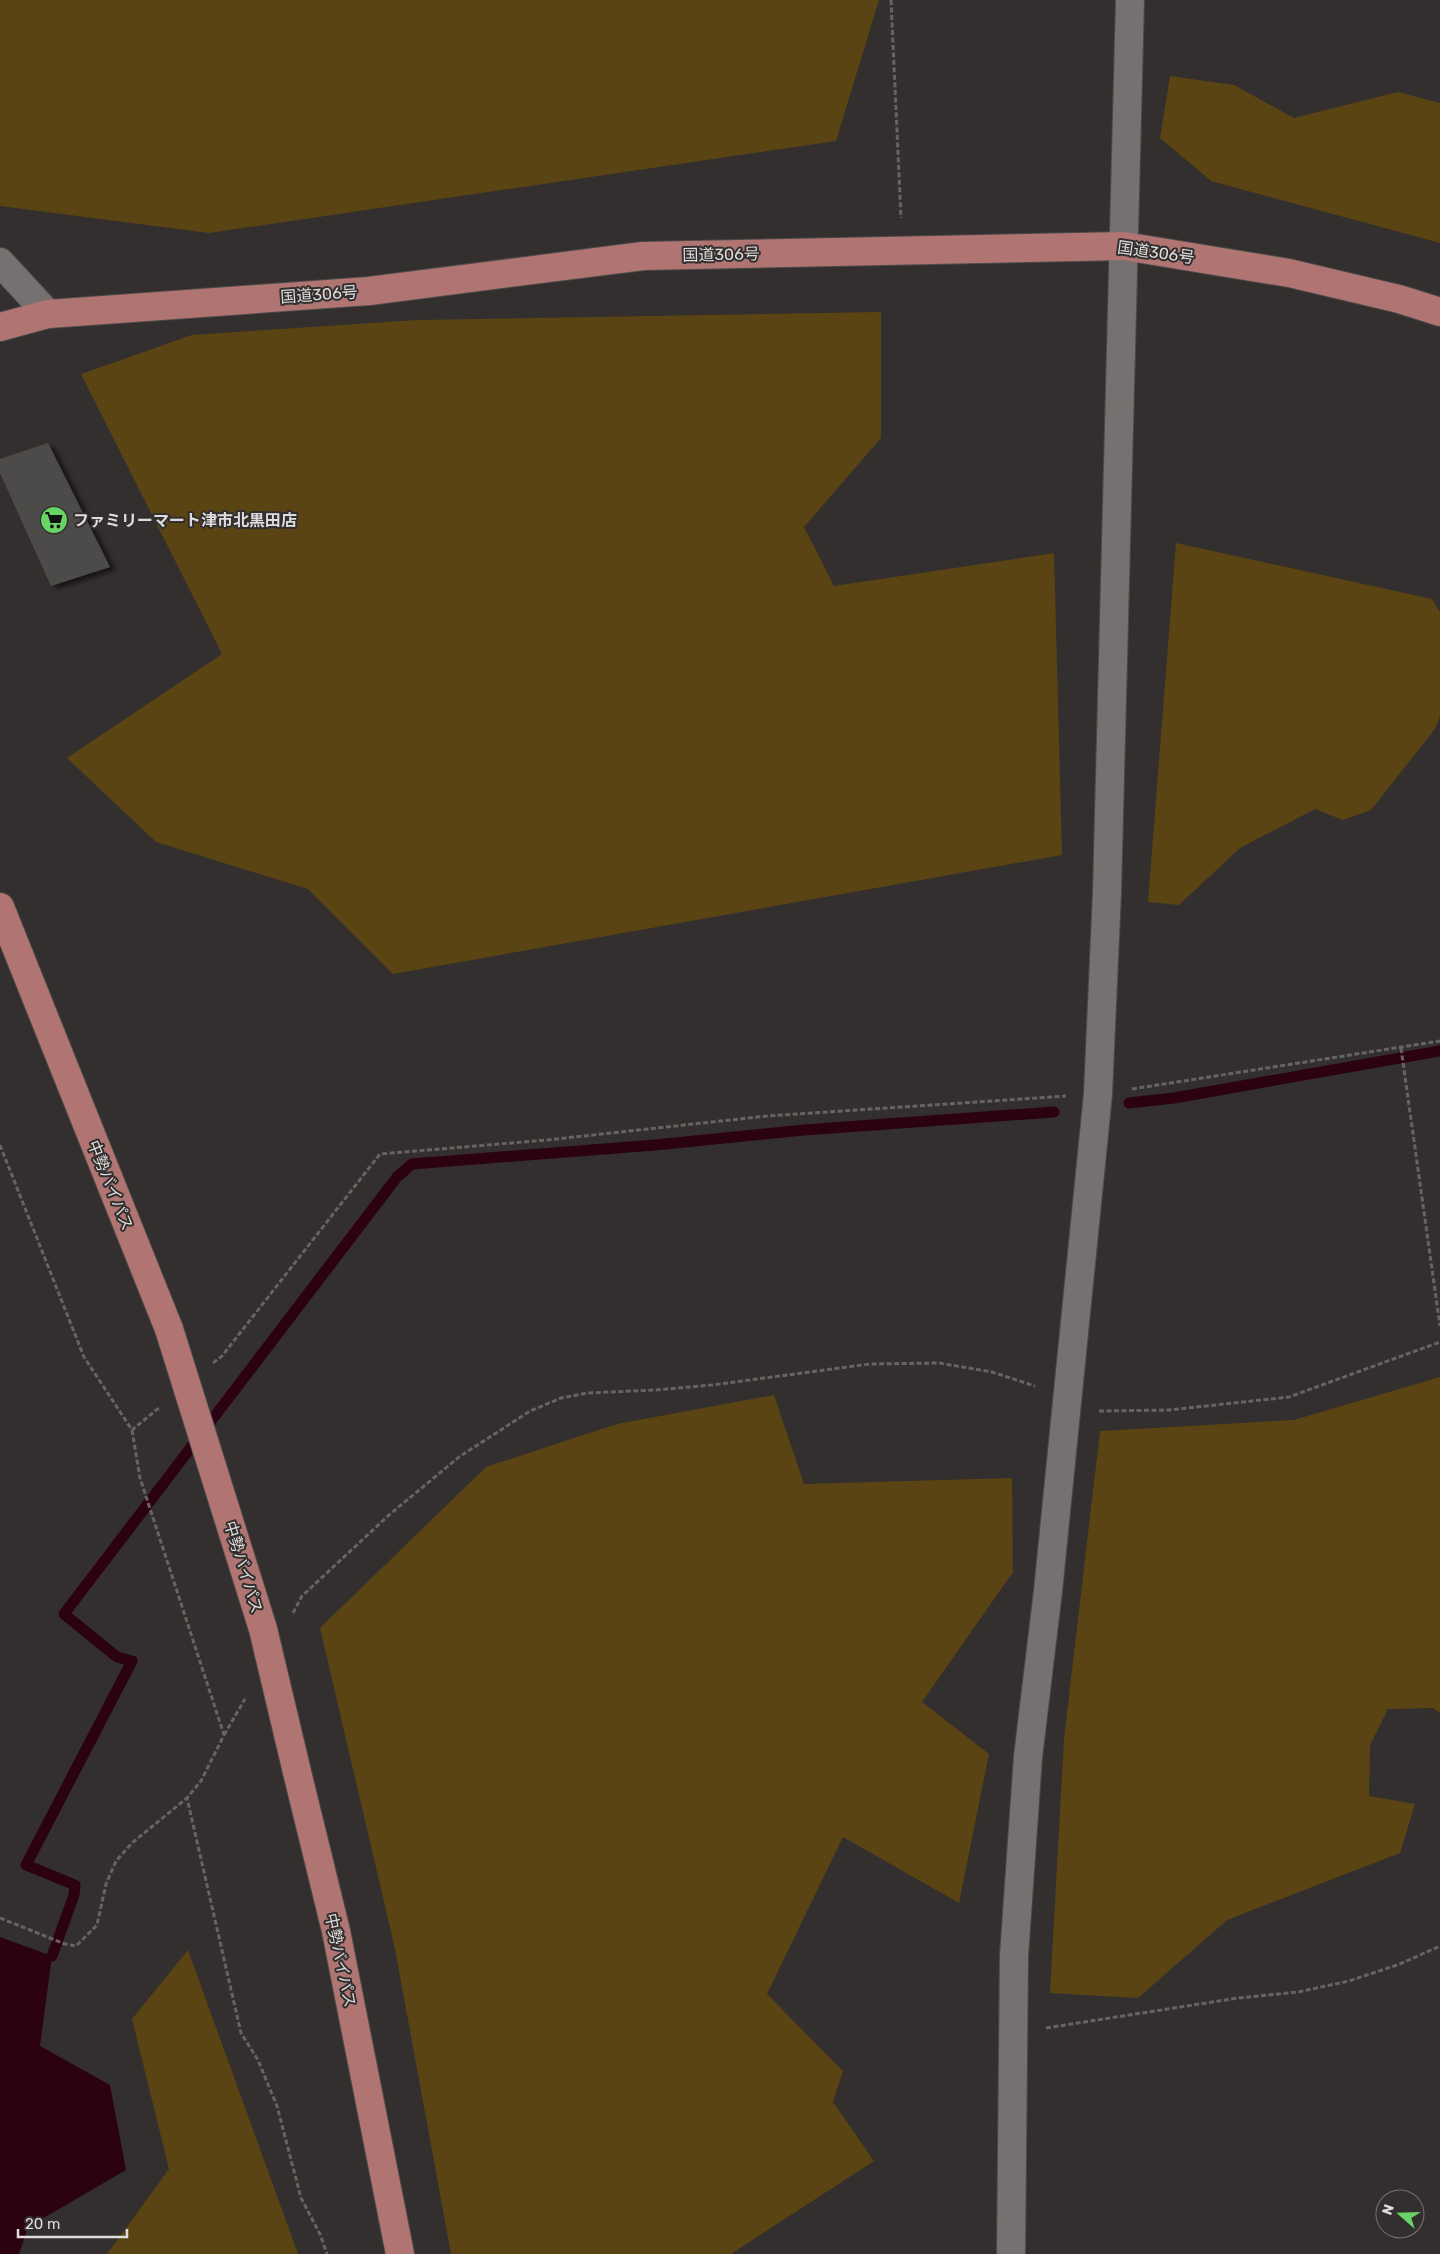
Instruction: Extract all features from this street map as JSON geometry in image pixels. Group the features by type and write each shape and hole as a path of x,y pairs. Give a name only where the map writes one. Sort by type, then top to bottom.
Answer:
{"highway":[{"name":"国道306号","path":"0,327 48,314 369,291 643,256 1124,246 1289,273 1440,312"},
{"name":"中勢バイパス","path":"0,907 169,1329 263,1629 336,1931 400,2254"}],"street":[{"path":"1012,2254 1014,1956 1028,1758 1048,1591 1098,1094 1107,892 1130,0"},
{"path":"0,262 48,314"}],"path":[{"path":"891,0 901,251"},
{"path":"207,1368 222,1356 380,1154 547,1140 767,1116 1098,1094 1440,1041"},
{"path":"1401,1048 1440,1326"},
{"path":"0,1145 84,1357 132,1430 140,1478 224,1735"},
{"path":"292,1614 302,1596 389,1515 459,1457 530,1412 560,1398 588,1393 712,1385 870,1364 939,1363 992,1372 1045,1389 1093,1411 1169,1410 1289,1397 1440,1342"},
{"path":"132,1430 162,1406"},
{"path":"0,1918 65,1944 76,1946 97,1926 106,1884 116,1861 132,1843 187,1798 201,1781 224,1735 249,1692"},
{"path":"187,1798 241,2033 258,2060 277,2106 301,2198 320,2234 327,2254"},
{"path":"1013,2033 1238,1998 1298,1992 1349,1981 1400,1964 1440,1946"}],"shaded area":[{"path":"0,0 879,0 836,141 209,233 0,206"},
{"path":"1170,76 1234,85 1294,118 1398,92 1440,103 1440,243 1211,181 1160,138"},
{"path":"881,312 881,438 804,527 834,586 1054,553 1062,855 393,974 308,889 156,842 67,758 222,654 81,374 192,335 417,320"},
{"path":"1176,543 1432,599 1440,612 1440,716 1435,729 1371,810 1343,820 1315,809 1240,848 1179,905 1148,902"},
{"path":"1440,1377 1440,1713 1433,1708 1388,1709 1370,1745 1369,1796 1415,1804 1400,1853 1227,1920 1138,1998 1050,1993 1064,1739 1100,1431 1294,1420"},
{"path":"774,1395 804,1484 1012,1478 1013,1572 922,1702 989,1754 959,1903 843,1837 767,1994 843,2071 833,2102 874,2161 731,2254 451,2254 395,1949 320,1628 486,1467 617,1424"},
{"path":"0,1937 52,1956 40,2046 110,2085 126,2170 28,2227 19,2254 0,2254"},
{"path":"188,1950 298,2254 107,2254 169,2169 132,2019"}],"building":[{"name":"ファミリーマート津市北黒田店","path":"48,443 110,567 51,586 0,473 0,459"}],"waterway":[{"path":"1129,1103 1174,1098 1440,1051"},
{"path":"52,1956 74,1895 75,1885 26,1865 132,1661 117,1657 64,1614 397,1177 412,1164 655,1145 804,1130 1054,1112"}],"place":[{"name":"ファミリーマート津市北黒田店","path":"54,520"}]}
